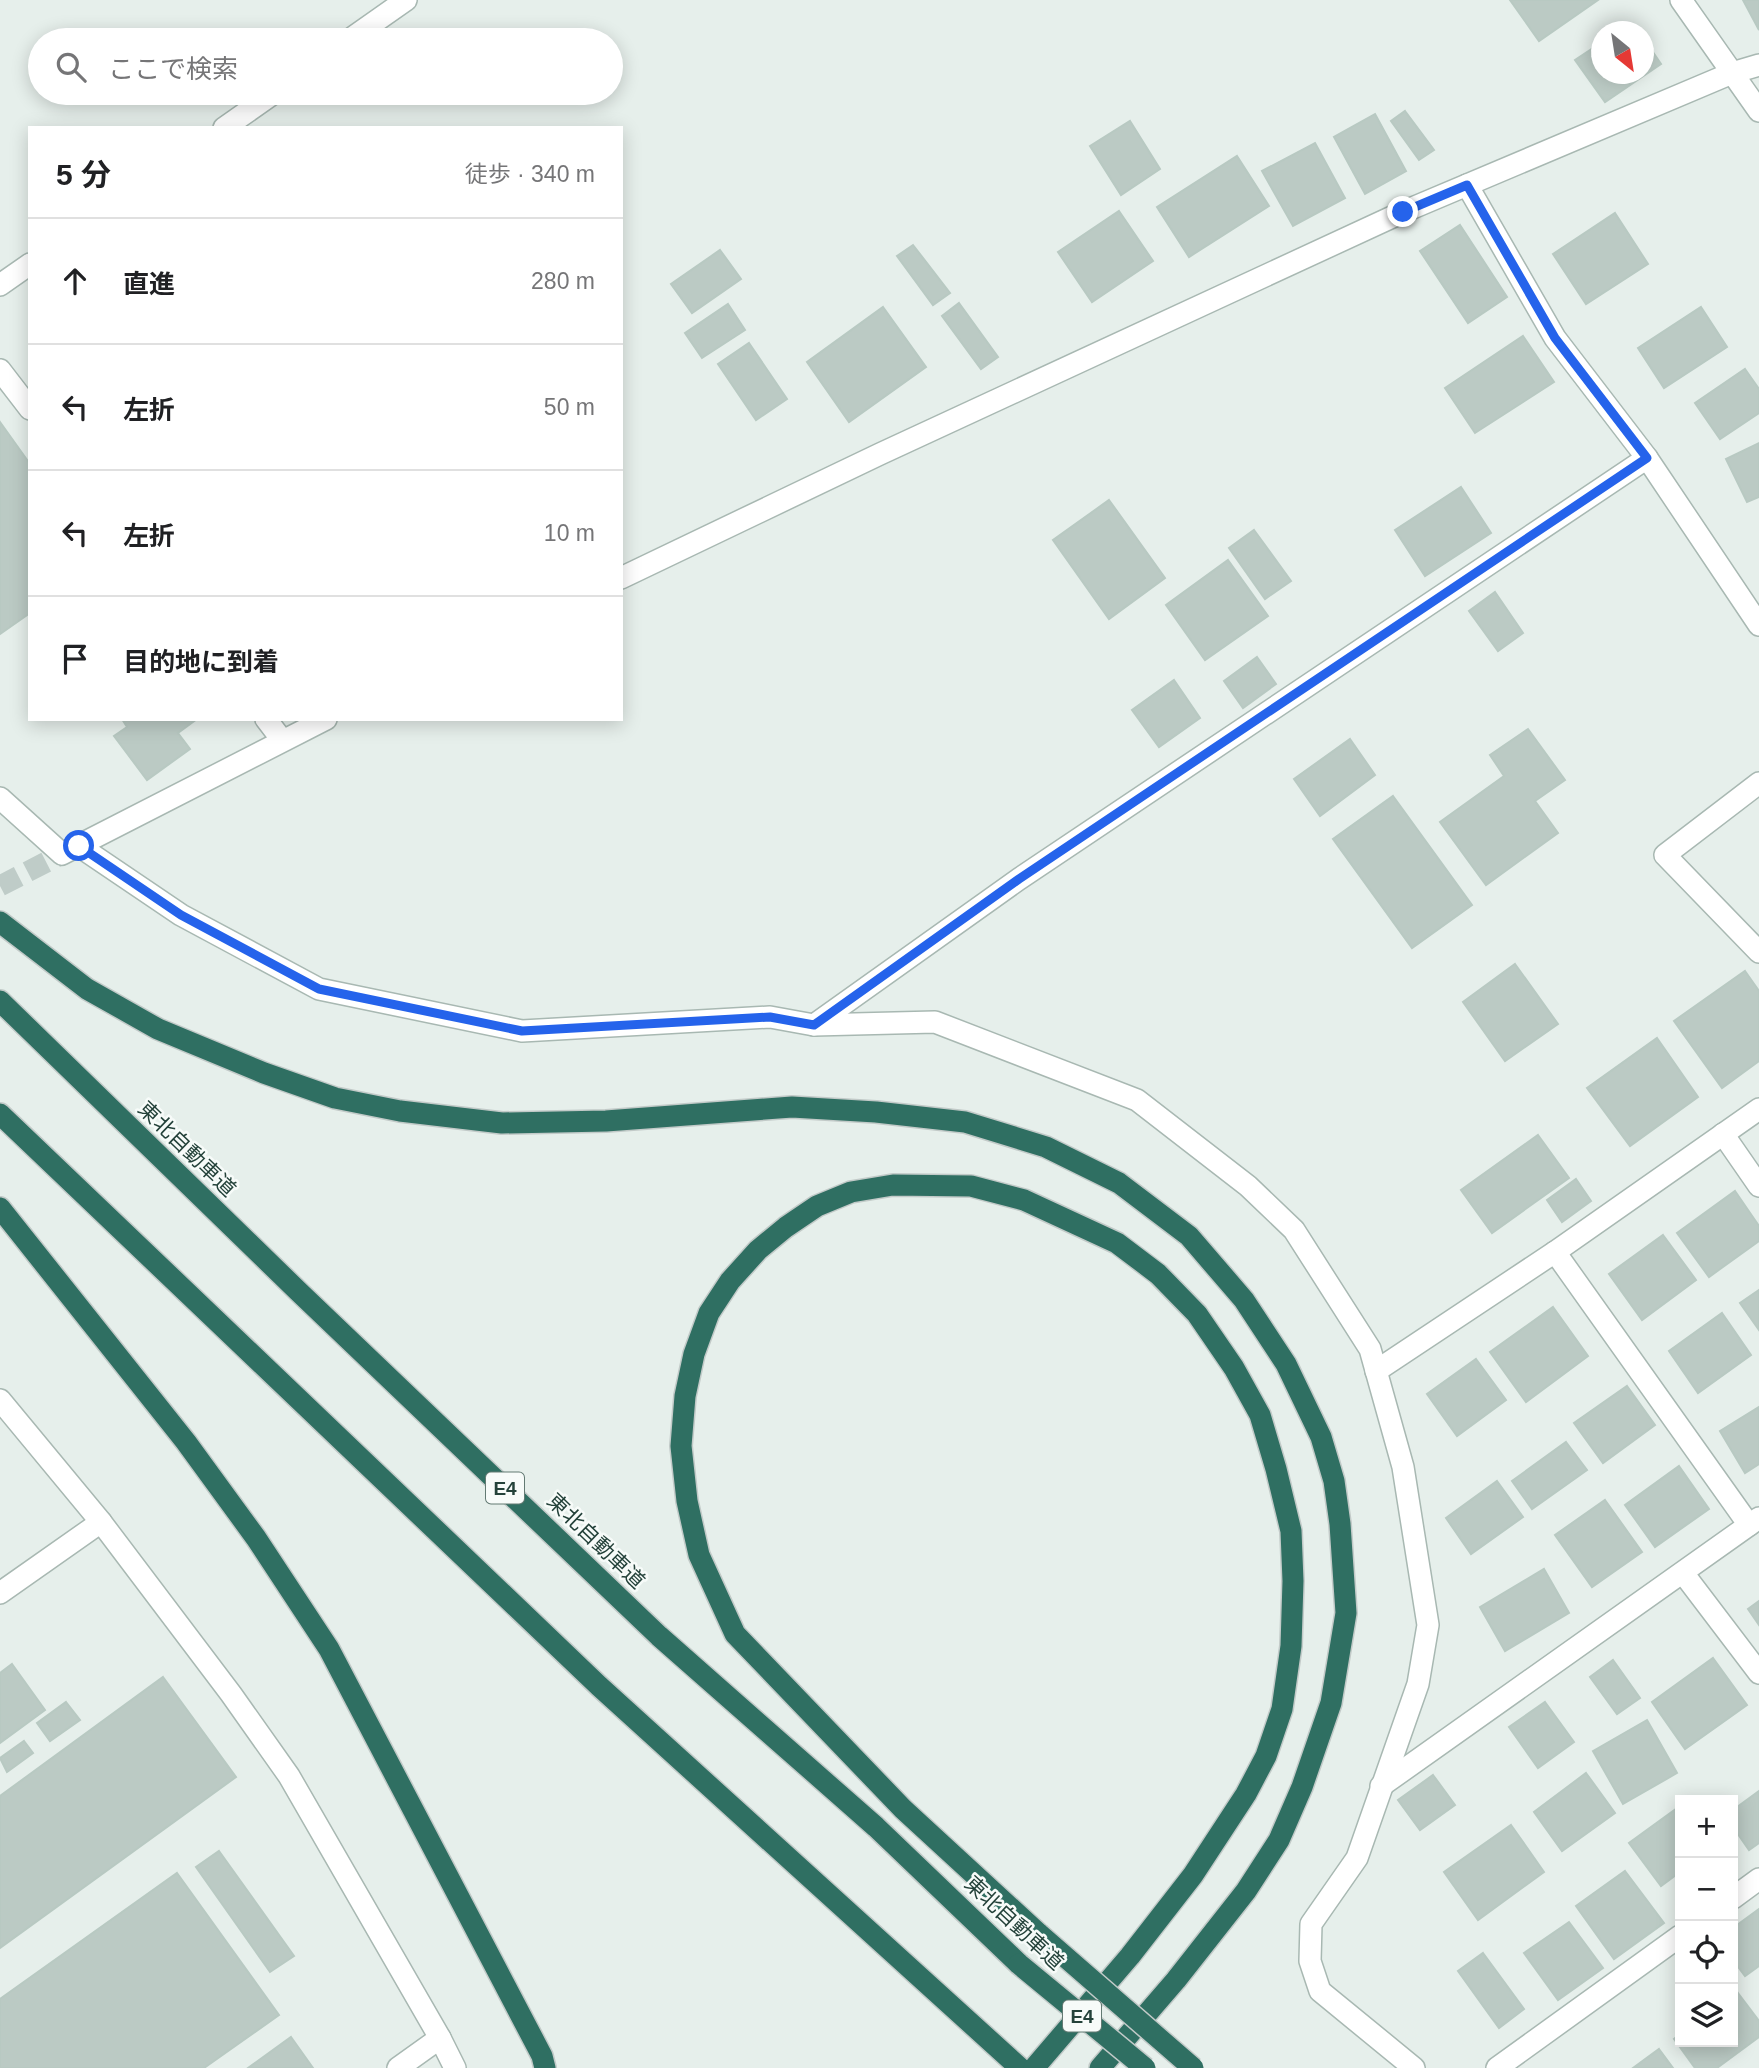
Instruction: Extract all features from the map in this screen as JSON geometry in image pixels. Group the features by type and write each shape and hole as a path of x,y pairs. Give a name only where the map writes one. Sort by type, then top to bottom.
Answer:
{"highway":[{"path":"0,922 86,989 158,1029 264,1073 335,1098 400,1111 502,1123 606,1121 792,1107 876,1112 965,1122 1046,1147 1119,1183 1189,1236 1244,1300 1286,1364 1321,1437 1334,1481 1346,1613 1331,1703 1302,1787 1279,1840 1246,1891 1176,1980 1100,2068"},
{"name":"東北自動車道","path":"0,1001 659,1636 876,1827 1020,1964 1145,2068"},
{"path":"0,1114 600,1686 1020,2068"},
{"path":"1034,2068 1130,1956 1194,1875 1246,1794 1266,1756 1282,1709 1291,1646 1291,1531 1260,1415 1234,1368 1197,1314 1158,1274 1117,1243 1024,1200 971,1186 893,1185 851,1192 817,1206 758,1250 730,1281 709,1313 694,1354 685,1396 681,1446 687,1501 699,1555 735,1634 903,1809 1040,1934 1193,2068"},
{"path":"0,1208 187,1442 256,1538 329,1649 542,2056 545,2068"}],"street":[{"path":"366,28 406,0"},
{"path":"1681,0 1759,111"},
{"path":"623,577 880,454 1366,229 1732,73 1759,65"},
{"path":"227,126 257,105"},
{"path":"1467,185 1555,338 1647,458 1758,624"},
{"path":"0,285 28,265"},
{"path":"0,370 28,406"},
{"path":"814,1025 1019,879 1647,458"},
{"path":"268,721 282,740"},
{"path":"0,798 62,855 322,721"},
{"path":"1759,783 1665,855 1759,952"},
{"path":"79,846 181,915 319,989 522,1031 770,1017 814,1025 935,1022 1137,1100 1248,1186 1294,1230 1370,1349 1403,1467 1428,1625 1418,1684 1357,1858 1311,1924 1310,1961 1320,1991 1414,2068"},
{"path":"1376,1371 1555,1252 1759,1109"},
{"path":"1723,1135 1759,1186"},
{"path":"1381,1786 1754,1522 1555,1252"},
{"path":"0,1400 101,1522 231,1694 289,1776 455,2068"},
{"path":"0,1594 101,1522"},
{"path":"1683,1573 1759,1673"},
{"path":"1738,1894 1759,1879"},
{"path":"1497,2068 1675,1940"},
{"path":"398,2068 440,2038"}],"building":[{"path":"1510,0 1598,0 1539,41"},
{"path":"1743,0 1759,0 1759,30"},
{"path":"1591,49 1591,82 1575,60"},
{"path":"1654,54 1661,64 1654,69"},
{"path":"1592,84 1632,84 1605,102"},
{"path":"1405,111 1434,150 1419,160 1391,121"},
{"path":"1375,114 1406,171 1365,194 1334,137"},
{"path":"1130,121 1160,169 1121,195 1090,146"},
{"path":"1315,143 1345,198 1293,226 1262,171"},
{"path":"1237,156 1269,206 1189,257 1157,207"},
{"path":"1119,211 1153,261 1092,302 1058,252"},
{"path":"1615,213 1648,264 1586,304 1553,254"},
{"path":"1460,225 1507,297 1468,323 1420,251"},
{"path":"913,245 950,293 933,305 897,256"},
{"path":"720,250 741,279 692,313 671,284"},
{"path":"959,303 998,357 981,369 942,316"},
{"path":"728,304 745,330 702,358 685,333"},
{"path":"883,307 926,367 849,422 807,362"},
{"path":"1701,307 1727,347 1664,388 1638,348"},
{"path":"1523,336 1554,382 1475,433 1445,388"},
{"path":"749,343 787,399 756,420 718,364"},
{"path":"1745,369 1759,389 1759,413 1720,439 1695,403"},
{"path":"0,422 28,461 28,614 0,634"},
{"path":"1759,443 1759,497 1747,502 1726,459"},
{"path":"1461,487 1491,533 1425,576 1395,530"},
{"path":"1109,500 1165,578 1109,619 1053,540"},
{"path":"1254,530 1291,581 1265,599 1229,548"},
{"path":"1228,560 1268,616 1205,660 1166,605"},
{"path":"1495,592 1523,633 1498,651 1469,611"},
{"path":"1257,657 1276,684 1243,708 1224,681"},
{"path":"1174,680 1200,718 1159,747 1132,710"},
{"path":"123,721 194,721 178,733 190,749 147,780 114,736 127,727"},
{"path":"1528,729 1565,780 1535,801 1558,833 1486,885 1440,822 1504,776 1490,755"},
{"path":"1350,739 1375,775 1320,816 1294,779"},
{"path":"1393,796 1472,905 1412,948 1333,839"},
{"path":"1515,964 1558,1024 1505,1061 1463,1002"},
{"path":"1745,971 1759,991 1759,1061 1722,1088 1674,1021"},
{"path":"1657,1038 1698,1097 1630,1146 1587,1088"},
{"path":"1538,1135 1569,1178 1492,1233 1461,1190"},
{"path":"1576,1179 1591,1201 1562,1222 1547,1200"},
{"path":"1735,1191 1759,1226 1759,1241 1709,1277 1677,1233"},
{"path":"1663,1235 1696,1280 1642,1320 1609,1274"},
{"path":"1759,1290 1759,1330 1740,1303"},
{"path":"1553,1307 1588,1356 1526,1402 1490,1352"},
{"path":"1722,1313 1751,1355 1698,1393 1669,1351"},
{"path":"1476,1359 1506,1400 1457,1436 1427,1394"},
{"path":"1627,1386 1655,1425 1603,1463 1574,1423"},
{"path":"1759,1407 1759,1464 1745,1473 1720,1431"},
{"path":"1566,1442 1587,1470 1532,1509 1512,1481"},
{"path":"1679,1466 1709,1509 1655,1547 1625,1505"},
{"path":"1497,1481 1523,1517 1471,1554 1446,1518"},
{"path":"1605,1500 1642,1552 1592,1587 1555,1535"},
{"path":"1544,1569 1569,1613 1505,1651 1480,1607"},
{"path":"1759,1601 1759,1625 1748,1609"},
{"path":"1713,1658 1747,1705 1685,1749 1652,1702"},
{"path":"1613,1660 1640,1698 1617,1714 1590,1677"},
{"path":"12,1664 45,1710 0,1743 0,1673"},
{"path":"163,1677 236,1777 0,1948 0,1796"},
{"path":"66,1702 80,1720 50,1741 37,1723"},
{"path":"1545,1702 1574,1742 1538,1768 1509,1727"},
{"path":"1647,1720 1677,1773 1623,1804 1593,1751"},
{"path":"24,1741 33,1753 7,1772 0,1758"},
{"path":"1586,1773 1615,1813 1562,1851 1534,1812"},
{"path":"1433,1775 1455,1805 1420,1830 1398,1800"},
{"path":"1759,1791 1759,1843 1749,1850 1738,1834 1738,1806"},
{"path":"1675,1810 1675,1876 1661,1886 1629,1843"},
{"path":"1511,1825 1544,1872 1478,1920 1444,1872"},
{"path":"219,1851 294,1956 270,1972 196,1867"},
{"path":"1625,1871 1664,1923 1614,1959 1576,1906"},
{"path":"177,1873 279,2015 204,2068 0,2068 0,1999"},
{"path":"1759,1909 1759,1966 1745,1976 1738,1967 1738,1924"},
{"path":"1569,1922 1603,1968 1558,2000 1524,1953"},
{"path":"1483,1953 1524,2009 1499,2028 1458,1971"},
{"path":"1738,1993 1759,2021 1759,2037 1717,2068 1695,2068 1680,2047 1738,2047"},
{"path":"291,2037 313,2068 248,2068"},
{"path":"1659,2049 1673,2068 1633,2068"}],"tunnel":[{"path":"0,886 62,854"}],"route":[{"path":"79,846 181,915 319,989 522,1031 770,1017 814,1025 1019,879 1647,458 1555,338 1467,185 1403,212"}]}
